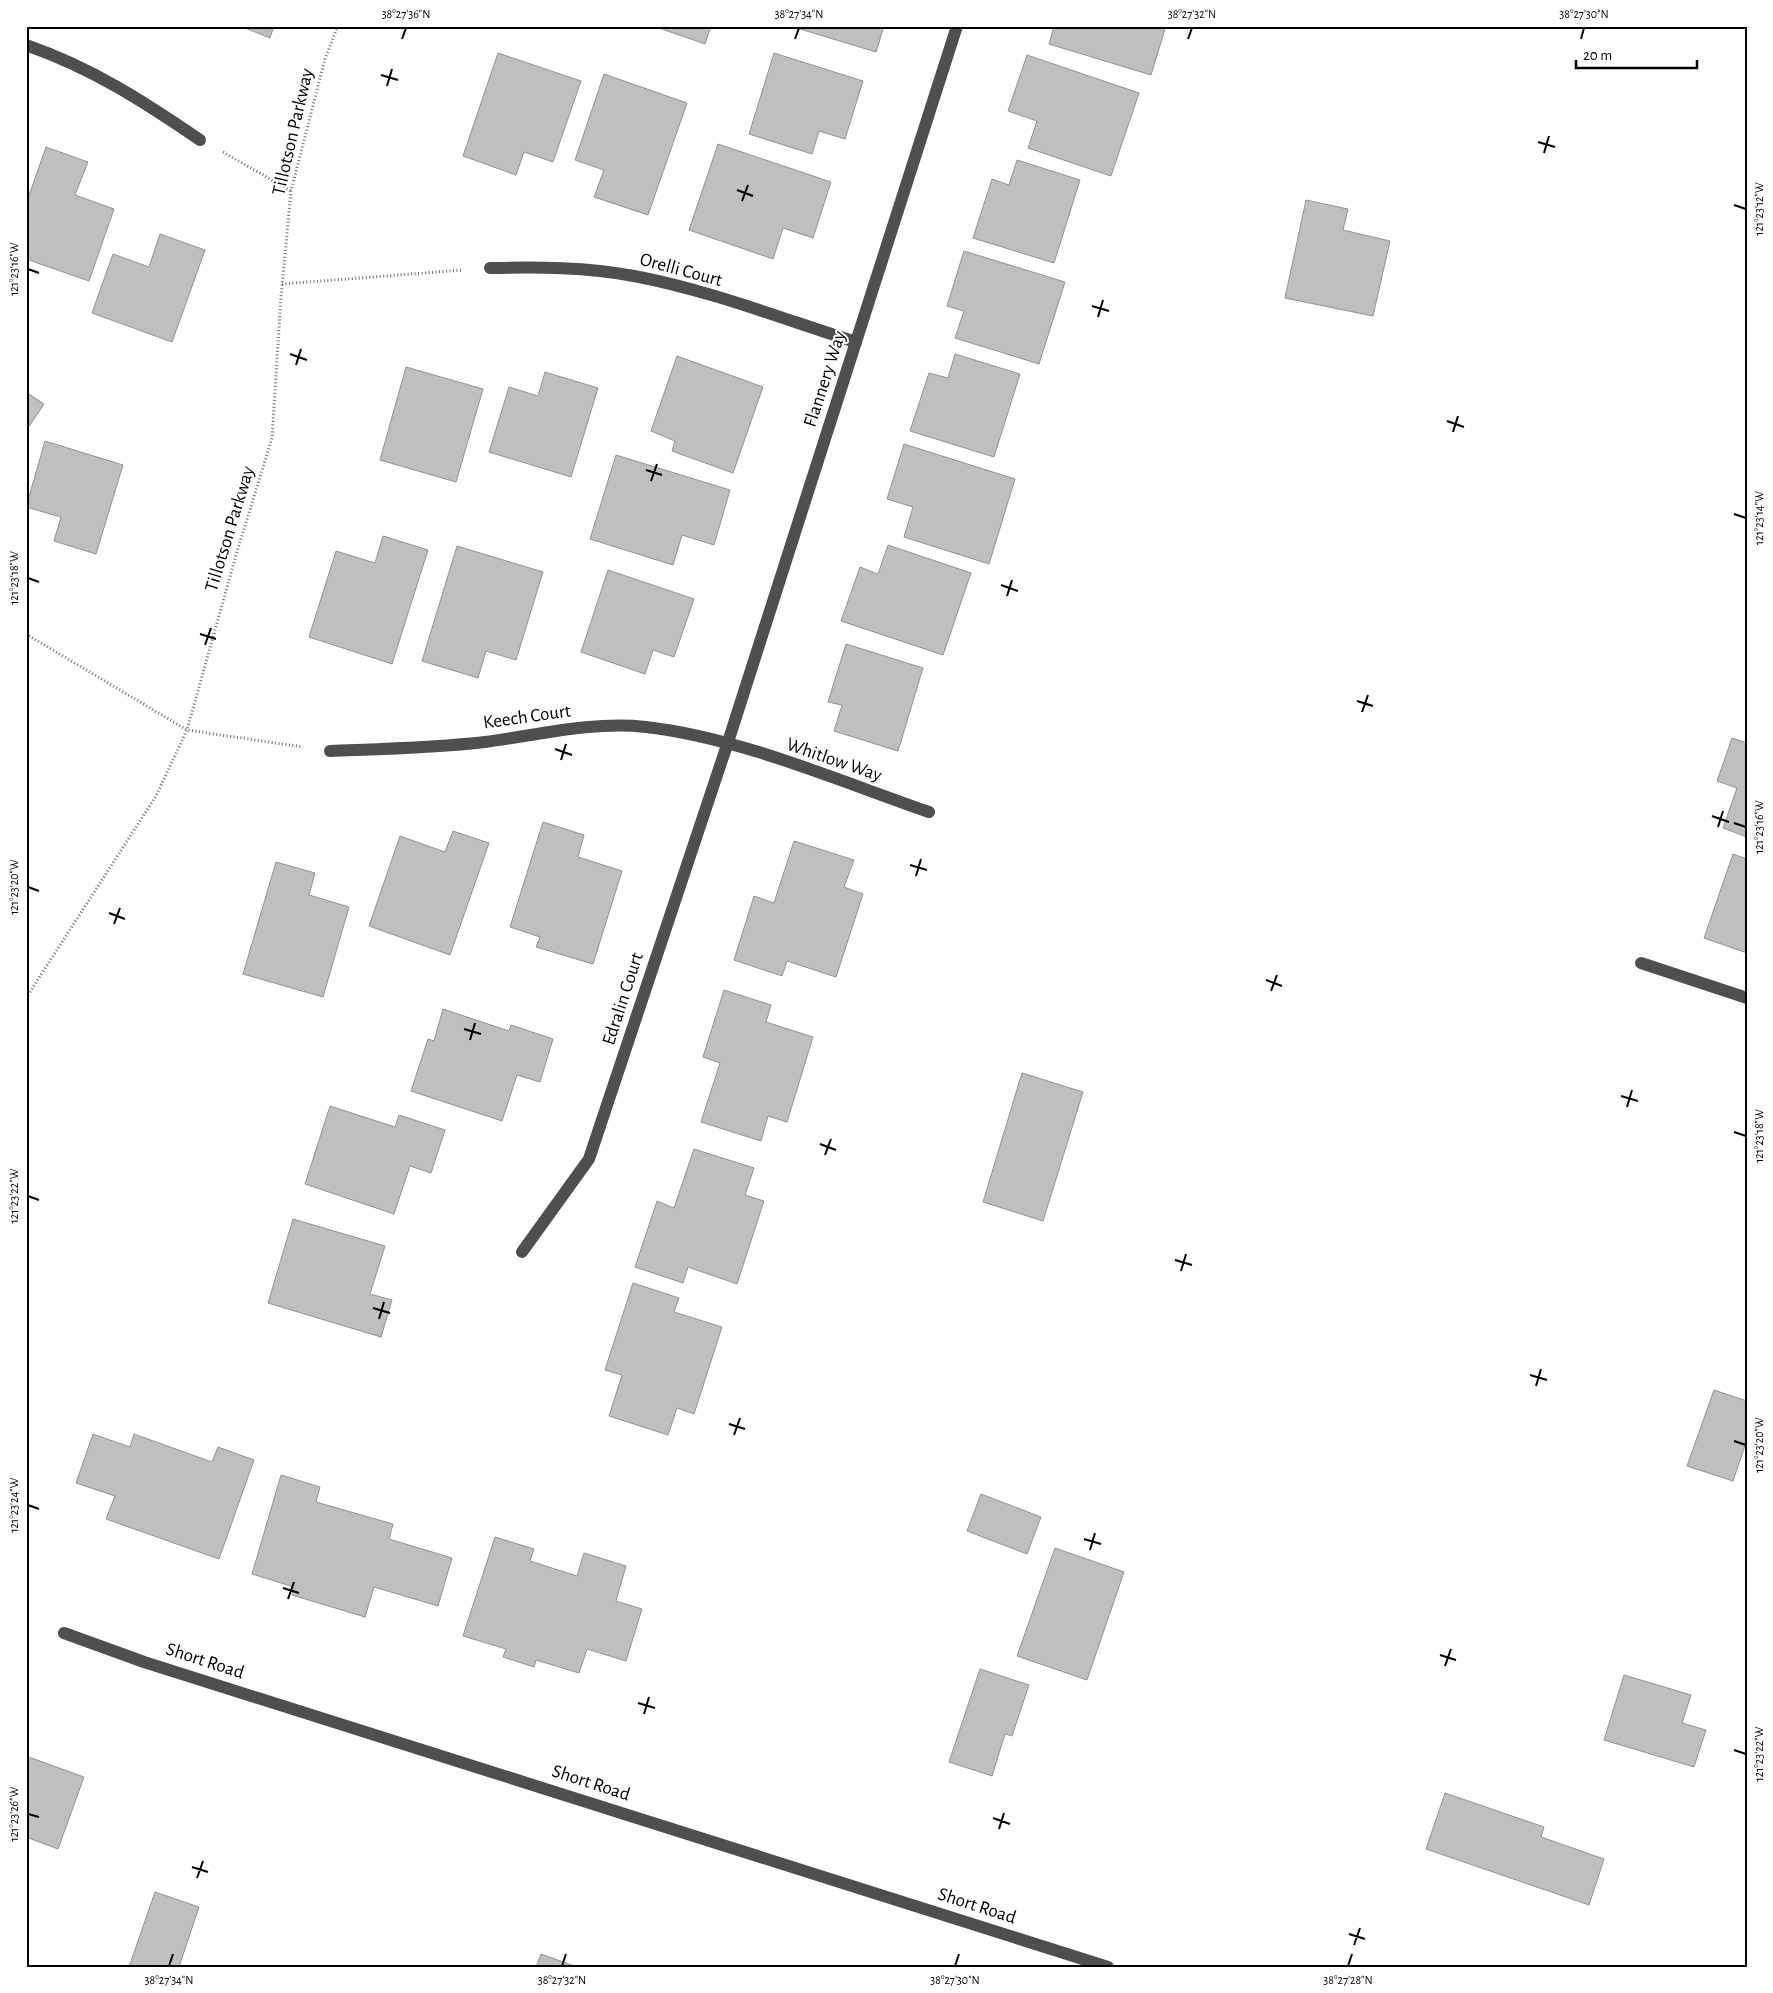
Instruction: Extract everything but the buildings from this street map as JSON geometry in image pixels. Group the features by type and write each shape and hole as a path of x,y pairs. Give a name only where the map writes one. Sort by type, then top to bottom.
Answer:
{"street":[{"name":"Flannery Way","path":"728,742 957,26"},
{"path":"26,45 61,57 138,97 200,140"},
{"name":"Orelli Court","path":"490,268 541,267 633,276 680,286 856,342"},
{"name":"Keech Court","path":"330,752 469,744 556,730 601,726 646,727 728,742"},
{"name":"Whitlow Way","path":"728,742 929,812"},
{"name":"Edralin Court","path":"522,1252 589,1159 728,742"},
{"path":"1641,963 1747,998"},
{"name":"Short Road","path":"64,1633 154,1665 1108,1967"}],"path":[{"name":"Tillotson Parkway","path":"26,998 156,796 188,730 236,555 272,438 282,284 291,191 325,59 338,26"},
{"path":"200,140 291,191"},
{"path":"282,284 490,268"},
{"path":"26,634 188,730 330,752"}]}
